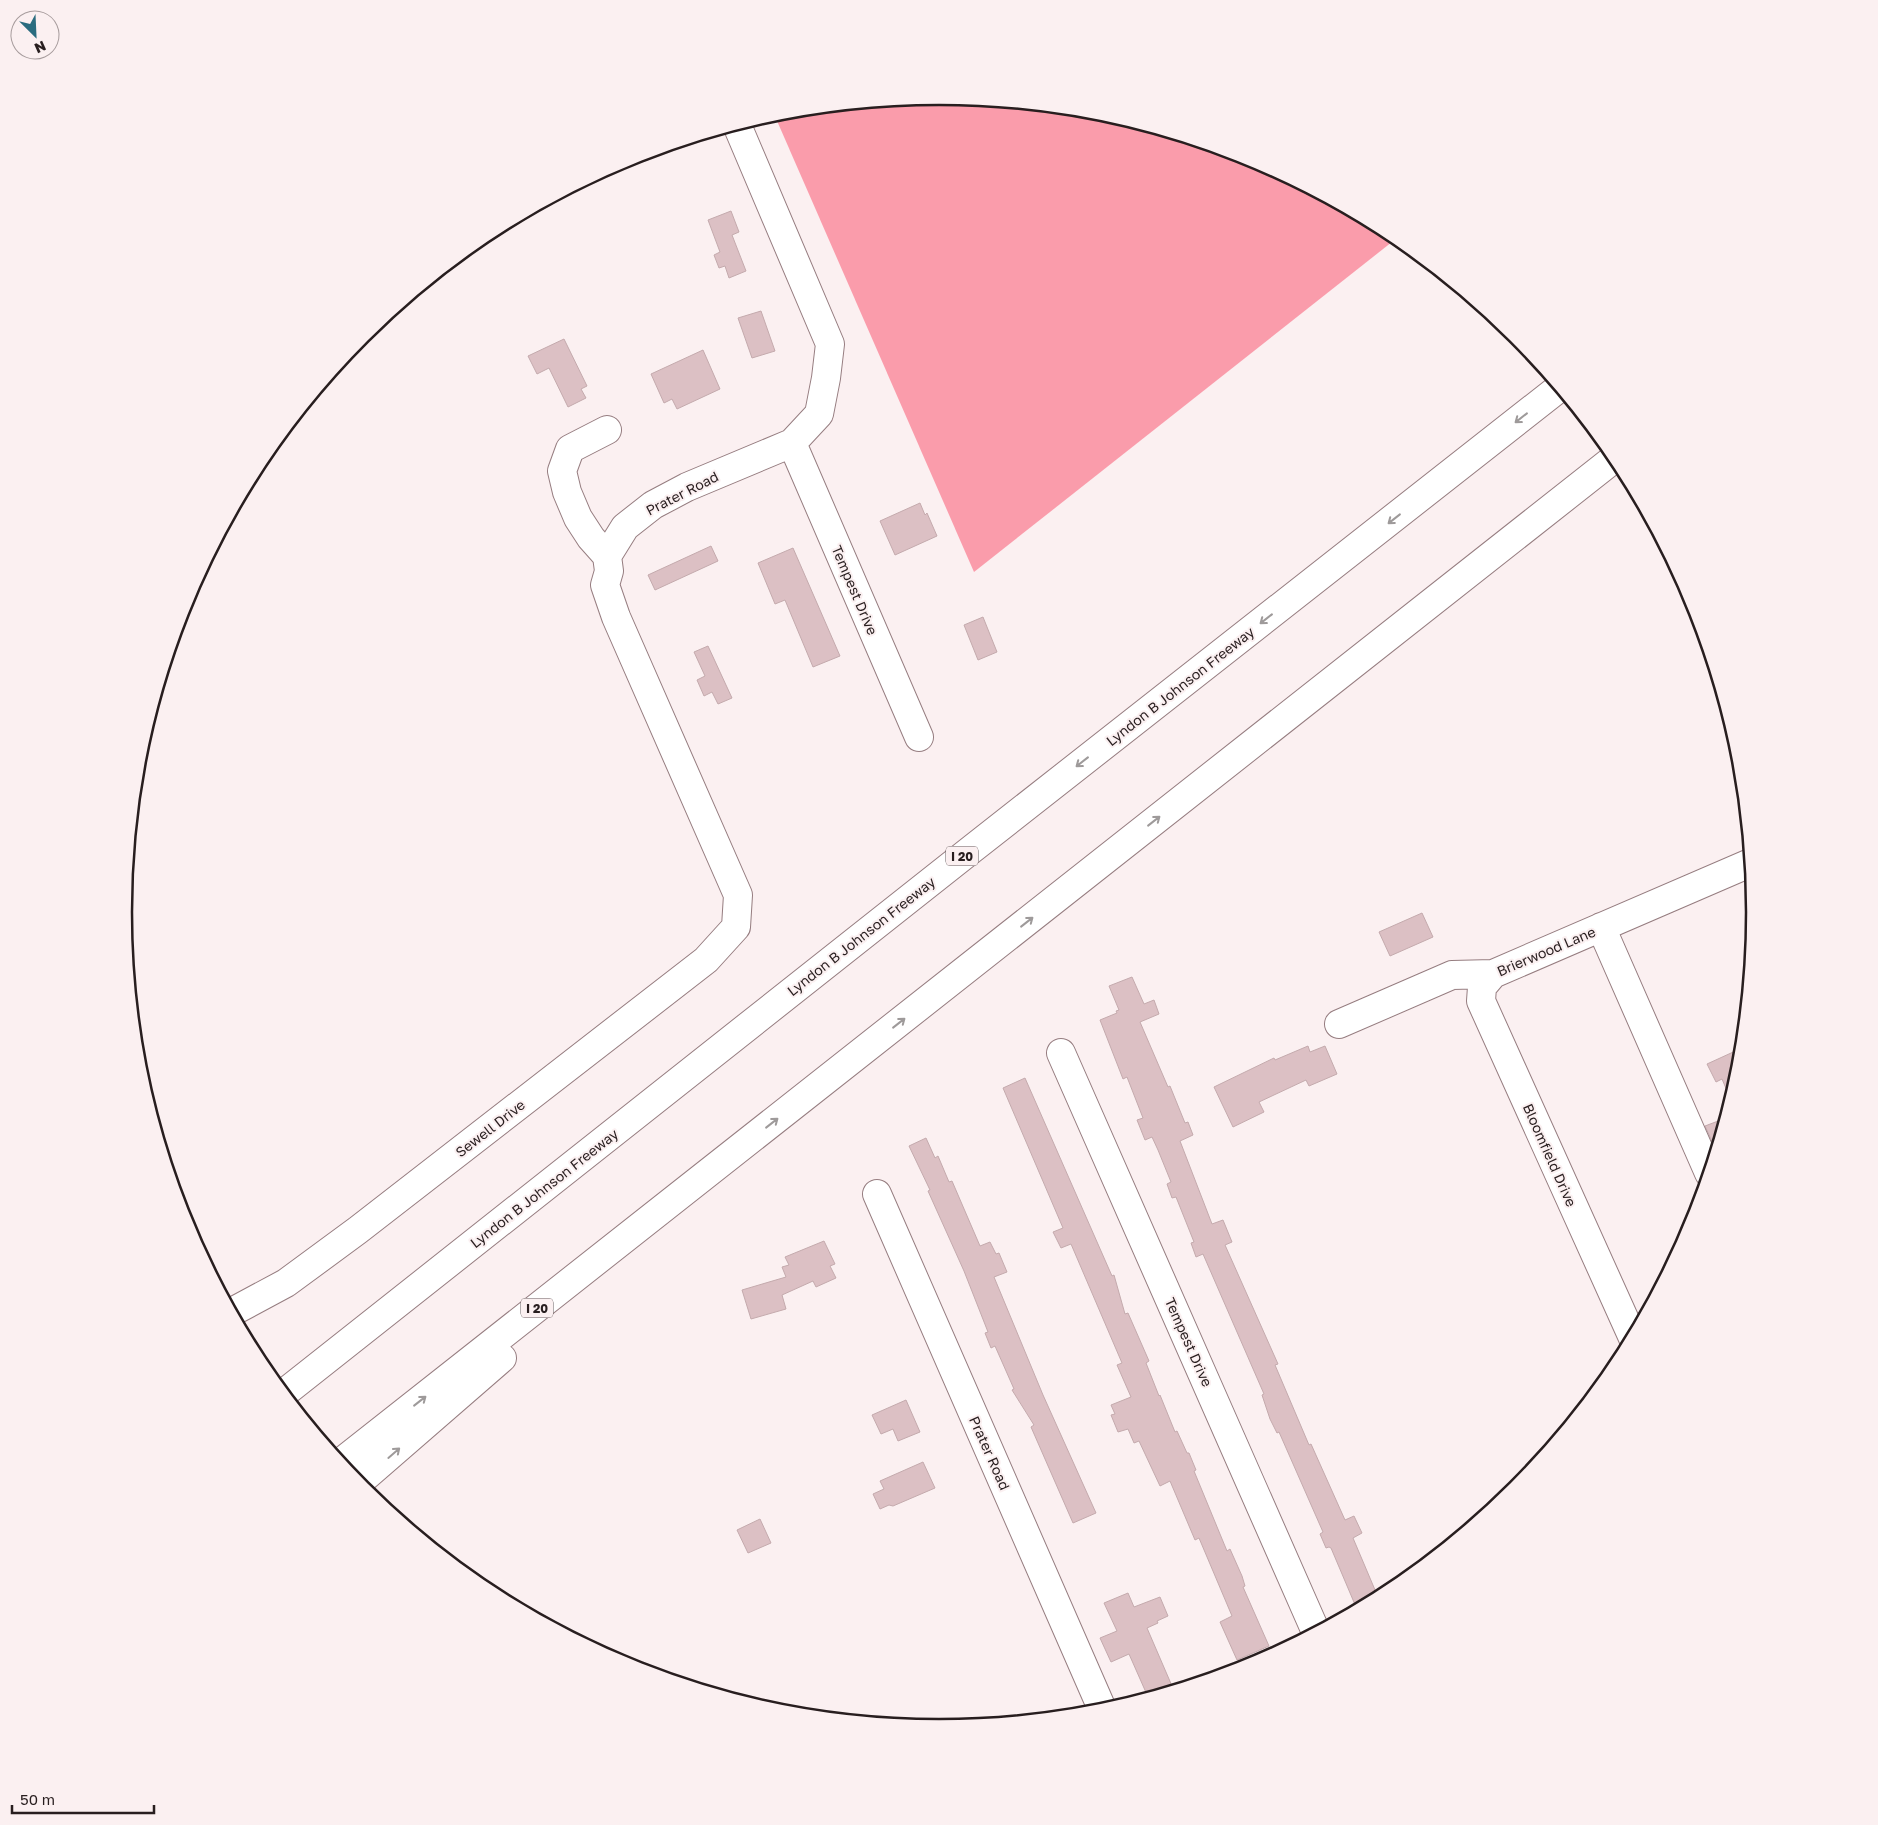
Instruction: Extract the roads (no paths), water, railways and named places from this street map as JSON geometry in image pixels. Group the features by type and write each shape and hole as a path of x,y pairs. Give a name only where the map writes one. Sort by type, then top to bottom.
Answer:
{"main road":[{"name":"Prater Road","path":"607,556 625,527 653,505 687,487 792,443 819,414 830,344 739,131"},
{"name":"Lyndon B Johnson Freeway","path":"288,1390 972,849 1556,391"},
{"path":"607,430 570,449 562,471 567,492 578,518 591,538 607,556"},
{"name":"Tempest Drive","path":"792,443 919,737"},
{"name":"I 20","path":"345,1459 1609,463"},
{"name":"Sewell Drive","path":"237,1310 286,1283 358,1230 706,960 736,926 738,895 616,617 605,585 609,571 607,556"},
{"name":"Brierwood Lane","path":"1339,1024 1452,975 1493,974 1745,865"},
{"path":"1601,927 1706,1166"},
{"name":"Bloomfield Drive","path":"1493,974 1482,987 1481,1001 1629,1330"},
{"name":"Tempest Drive","path":"1061,1053 1314,1627"},
{"path":"364,1478 733,1154"},
{"name":"Prater Road","path":"877,1194 1099,1703"},
{"path":"284,1384 367,1328"}]}
